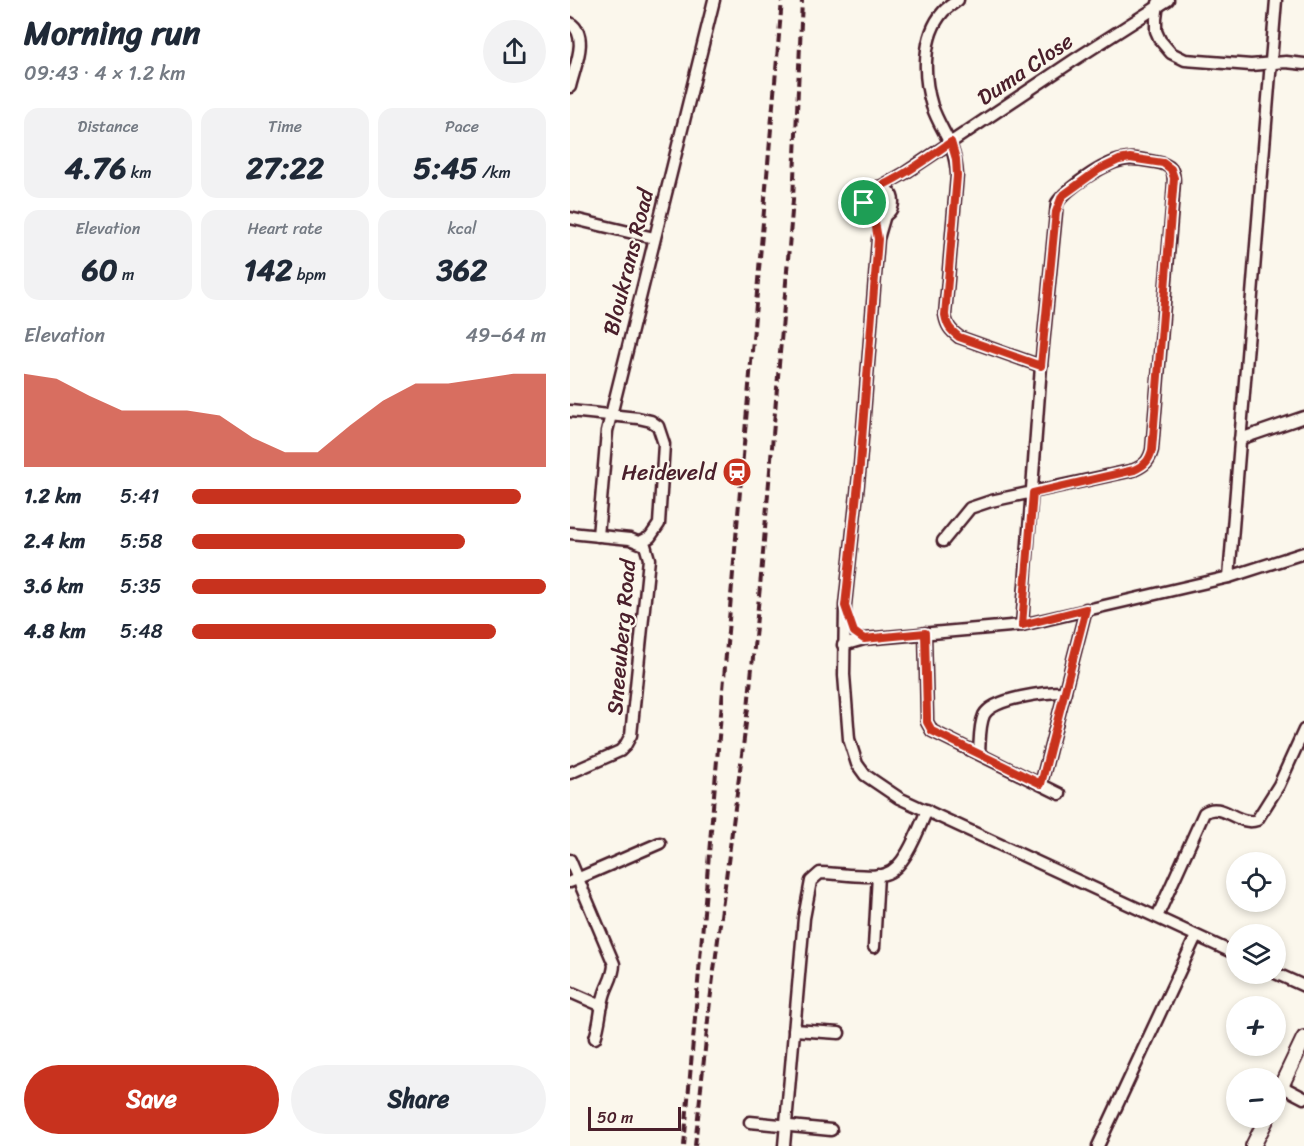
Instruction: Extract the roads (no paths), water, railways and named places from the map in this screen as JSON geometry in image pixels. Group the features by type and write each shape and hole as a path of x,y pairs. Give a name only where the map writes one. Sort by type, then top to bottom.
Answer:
{"main road":[{"path":"1286,1076 1304,1038"},
{"path":"1253,1146 1262,1128"}],"street":[{"name":"Bloukrans Road","path":"598,536 607,431 714,0"},
{"path":"958,0 944,10 936,21 927,48 926,60 928,88 933,107 951,142 956,159 957,176 945,315 947,324 950,330 959,337 1041,366"},
{"path":"1229,577 1276,0"},
{"path":"1161,2 1156,25 1160,40 1171,53 1185,60 1251,65 1304,64"},
{"name":"Duma Close","path":"880,187 905,173 1161,2"},
{"path":"570,23 579,31 580,40 570,87"},
{"path":"943,541 970,508 991,501 1033,493 1134,470 1145,465 1149,459 1152,450 1173,187 1173,174 1167,166 1146,160 1130,158 1119,160 1098,170 1062,196 1056,212 1041,366 1033,493 1022,625"},
{"name":"Duma Close","path":"892,196 905,173"},
{"path":"880,187 892,196 892,207 879,215 866,209 864,198 870,190 880,187"},
{"path":"879,215 860,465 843,645 849,739 857,764 865,775 899,798 1226,950"},
{"path":"570,218 654,238"},
{"path":"570,411 651,421 658,426 664,444 659,524 650,537 640,542"},
{"path":"1240,439 1304,417"},
{"name":"Sneeuberg Road","path":"570,533 640,542 647,549 649,559 631,735 620,751 570,773"},
{"path":"843,645 864,639 1022,625 1229,577 1304,553"},
{"path":"845,606 854,632 864,639"},
{"path":"1041,784 1086,609"},
{"path":"925,633 929,726 937,735 979,753 1060,794"},
{"path":"979,753 983,720 990,708 1044,693 1065,692"},
{"path":"1157,917 1207,810 1218,809 1247,822 1257,820 1279,785 1304,730"},
{"path":"784,1146 804,918 811,881 820,873 886,874 899,865 927,810"},
{"path":"574,881 660,843"},
{"path":"570,860 574,881 614,964 595,1038"},
{"path":"874,947 878,875"},
{"path":"1098,1146 1196,936"},
{"path":"1286,978 1304,986"},
{"path":"570,993 602,1005"},
{"path":"794,1030 839,1033"},
{"path":"1286,1089 1304,1098"},
{"path":"750,1122 831,1130"}],"railway":[{"path":"684,1146 782,0"},
{"path":"695,1146 710,1001 748,708 761,576 793,200 802,0"}],"place":[{"name":"Heideveld","path":"737,472"}]}
